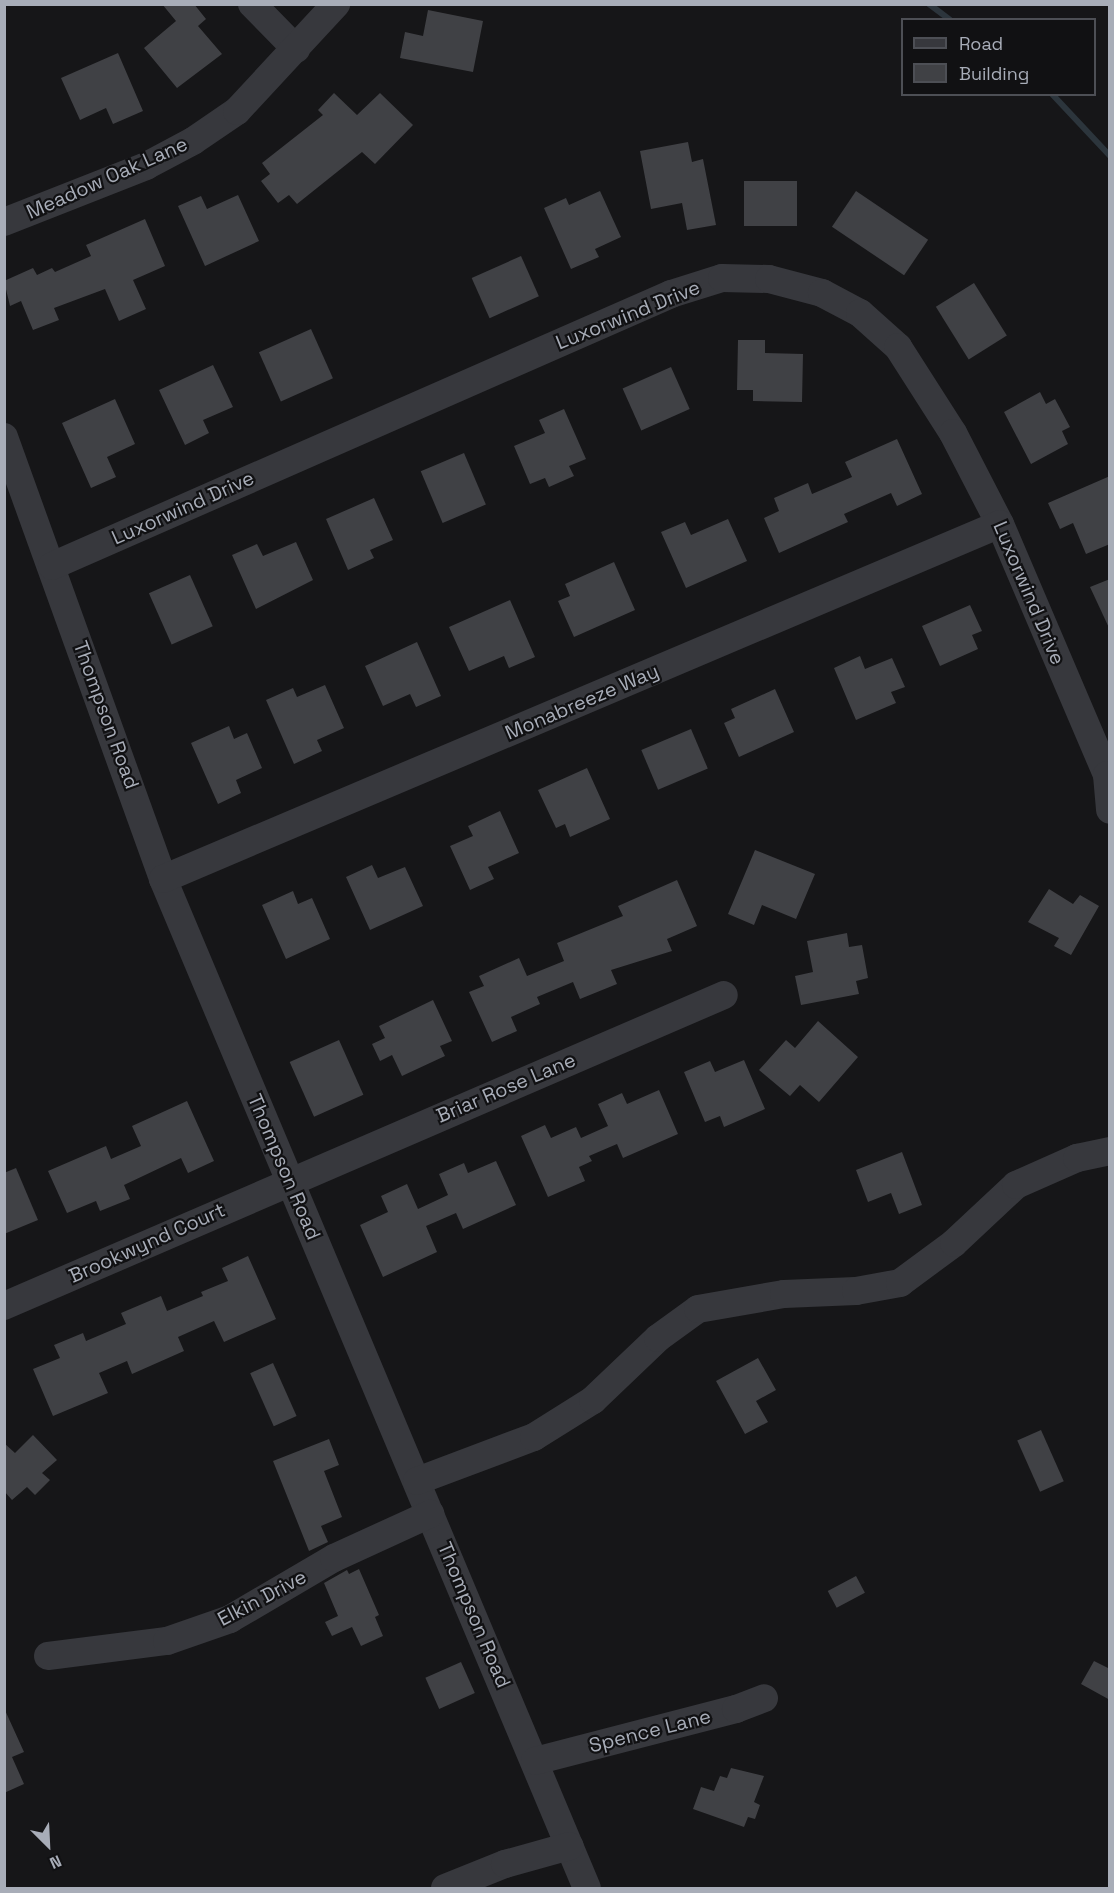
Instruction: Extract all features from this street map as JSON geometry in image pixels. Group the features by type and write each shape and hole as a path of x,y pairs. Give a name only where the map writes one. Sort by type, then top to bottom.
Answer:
{"street":[{"path":"252,4 296,49"},
{"name":"Meadow Oak Lane","path":"4,222 146,166 193,141 237,111 336,4"},
{"name":"Luxorwind Drive","path":"52,566 629,312 722,278 769,279 822,293 860,313 898,347 953,433 1000,524 1107,775 1110,810"},
{"name":"Thompson Road","path":"4,437 163,879 587,1888"},
{"name":"Monabreeze Way","path":"163,879 1000,524"},
{"name":"Briar Rose Lane","path":"289,1181 724,995"},
{"path":"417,1481 534,1437 593,1401 658,1338 698,1310 784,1294 856,1292 900,1283 954,1243 1016,1185 1077,1158 1110,1151"},
{"name":"Brookwynd Court","path":"4,1306 289,1181"},
{"name":"Elkin Drive","path":"48,1656 167,1641 230,1619 334,1558 430,1514"},
{"name":"Spence Lane","path":"535,1761 764,1698"},
{"path":"445,1888 505,1864 570,1846"}],"building":[{"path":"162,4 194,4 206,19 198,26 222,54 177,88 144,48 176,21"},
{"path":"428,10 483,21 473,72 400,58 405,32 423,36"},
{"path":"118,53 143,111 113,124 106,108 80,120 61,78"},
{"path":"334,93 357,115 380,93 413,125 375,164 362,152 297,204 289,195 278,203 261,181 270,174 262,163 323,115 318,110"},
{"path":"688,142 692,162 703,159 716,225 687,230 682,203 651,209 640,151"},
{"path":"744,181 797,181 797,226 744,226"},
{"path":"600,191 621,237 595,249 599,257 571,269 544,208 566,198 569,205"},
{"path":"856,191 928,240 904,275 832,227"},
{"path":"238,195 259,241 205,266 178,206 201,196 207,209"},
{"path":"145,219 165,266 133,280 146,309 119,321 105,289 54,308 59,320 33,330 21,301 10,306 4,281 33,268 37,275 52,268 55,272 91,256 86,245"},
{"path":"521,256 539,296 490,318 472,278"},
{"path":"974,283 1007,336 969,359 936,307"},
{"path":"311,329 333,378 281,402 259,352"},
{"path":"738,340 765,340 765,353 803,354 802,402 753,401 753,390 737,390"},
{"path":"213,365 233,407 203,420 209,433 185,445 159,390"},
{"path":"671,367 690,409 641,431 623,389"},
{"path":"1040,392 1046,404 1055,399 1070,427 1062,431 1068,444 1031,464 1004,412"},
{"path":"115,399 135,444 107,457 116,477 91,488 62,423"},
{"path":"564,409 586,459 569,466 574,476 549,487 545,478 530,484 514,446 545,433 539,420"},
{"path":"897,439 922,494 897,506 891,493 844,514 848,522 779,553 764,518 779,511 774,498 808,483 812,494 852,477 845,462"},
{"path":"464,453 486,505 443,523 421,471"},
{"path":"1110,476 1110,544 1086,554 1073,523 1060,529 1048,503"},
{"path":"374,498 393,540 370,550 374,558 348,570 326,519"},
{"path":"728,519 747,561 686,588 661,532 685,522 691,535"},
{"path":"296,542 313,580 256,609 232,555 257,544 263,556"},
{"path":"614,562 635,610 574,637 558,601 570,596 565,584"},
{"path":"190,575 213,626 172,644 149,593"},
{"path":"1110,579 1110,630 1090,587"},
{"path":"510,600 535,657 509,668 504,656 469,671 449,627"},
{"path":"970,605 982,631 972,635 978,649 940,666 922,626"},
{"path":"417,642 441,696 416,707 410,694 383,706 365,666"},
{"path":"860,656 865,669 892,658 905,687 891,692 896,703 856,720 834,668"},
{"path":"325,685 344,728 317,740 322,751 294,764 266,700 293,688 297,697"},
{"path":"775,689 794,732 739,757 724,723 735,718 731,709"},
{"path":"229,726 234,739 247,733 262,768 236,780 241,793 218,804 191,743"},
{"path":"691,729 708,769 658,790 641,750"},
{"path":"587,768 610,819 570,837 565,824 556,828 538,790"},
{"path":"500,811 519,853 488,867 494,879 470,890 450,846 473,836 468,826"},
{"path":"755,850 815,874 796,919 762,905 754,925 728,914"},
{"path":"372,865 378,878 405,867 423,906 370,930 346,877"},
{"path":"677,880 697,926 667,939 672,951 611,970 617,984 580,999 573,982 537,997 540,1004 511,1017 517,1031 492,1042 469,992 484,986 479,976 519,958 527,976 564,961 557,943 623,916 618,906"},
{"path":"1049,889 1073,904 1080,895 1099,906 1071,955 1054,946 1059,938 1028,922"},
{"path":"293,891 298,904 312,898 330,939 286,959 262,905"},
{"path":"847,933 849,947 862,945 868,978 856,981 859,994 801,1005 795,976 813,972 807,941"},
{"path":"433,1000 452,1041 440,1046 445,1056 402,1076 392,1055 380,1061 372,1044 385,1038 379,1026"},
{"path":"818,1021 858,1057 819,1102 800,1085 790,1096 759,1070 786,1040 795,1048"},
{"path":"339,1040 363,1095 314,1117 290,1062"},
{"path":"744,1060 765,1109 724,1127 720,1116 705,1122 684,1072 710,1061 715,1072"},
{"path":"659,1090 678,1134 623,1158 617,1144 589,1156 592,1161 579,1167 585,1181 548,1197 521,1136 545,1125 551,1138 576,1127 581,1138 608,1126 598,1104 622,1093 627,1104"},
{"path":"187,1101 214,1161 188,1173 181,1158 124,1185 130,1199 100,1211 96,1201 67,1213 48,1171 106,1146 111,1159 141,1146 132,1126"},
{"path":"902,1152 922,1205 899,1214 891,1193 868,1202 856,1170"},
{"path":"496,1161 516,1205 463,1229 456,1213 426,1226 437,1252 383,1277 360,1225 388,1212 381,1196 407,1184 418,1209 448,1195 439,1174 464,1163 468,1173"},
{"path":"16,1168 38,1220 4,1234 4,1173"},
{"path":"248,1256 276,1319 224,1342 214,1321 178,1337 184,1351 132,1374 127,1361 99,1373 108,1393 53,1416 33,1369 60,1358 54,1345 83,1333 86,1341 126,1324 121,1313 161,1296 167,1311 203,1296 201,1292 228,1281 222,1268"},
{"path":"758,1358 776,1390 756,1401 768,1422 745,1434 716,1381"},
{"path":"273,1363 297,1416 274,1426 250,1373"},
{"path":"1041,1430 1064,1481 1040,1492 1017,1441"},
{"path":"33,1435 57,1460 42,1473 50,1480 35,1495 27,1487 12,1500 4,1491 4,1443 15,1453"},
{"path":"329,1439 339,1465 324,1471 342,1517 321,1526 328,1542 309,1551 273,1461"},
{"path":"359,1569 379,1615 375,1617 383,1636 361,1646 352,1627 332,1636 325,1622 338,1616 324,1583 347,1570 349,1574"},
{"path":"856,1576 865,1593 837,1608 828,1591"},
{"path":"1094,1661 1110,1669 1110,1700 1081,1684"},
{"path":"461,1662 475,1693 439,1709 425,1678"},
{"path":"4,1708 24,1752 12,1757 24,1784 4,1793"},
{"path":"731,1768 764,1776 754,1802 760,1805 755,1819 748,1817 744,1827 693,1809 701,1787 714,1791 720,1776 727,1778"}],"waterway":[{"path":"929,4 947,18"},
{"path":"1054,96 1110,156"}]}
